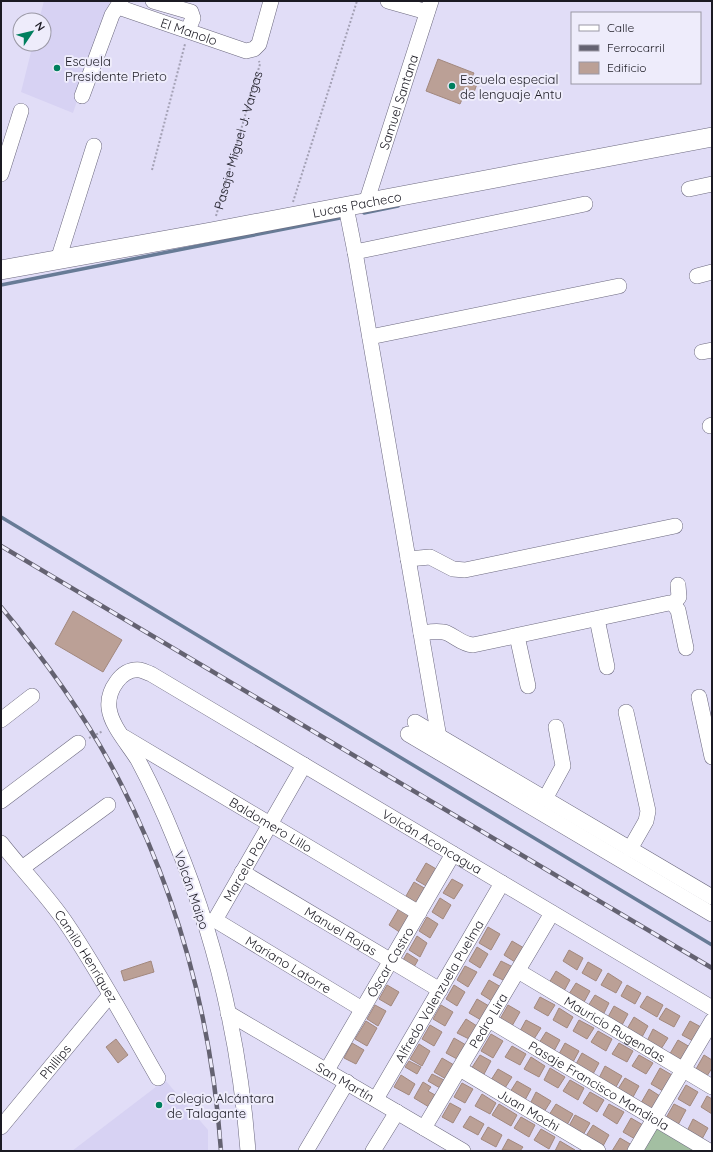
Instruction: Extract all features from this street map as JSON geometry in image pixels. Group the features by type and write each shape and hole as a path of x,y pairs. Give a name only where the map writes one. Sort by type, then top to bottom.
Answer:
{"main road":[{"name":"Lucas Pacheco","path":"1,270 346,207 712,137"}],"street":[{"path":"153,1 191,12 193,18 188,30"},
{"path":"256,46 271,1"},
{"path":"388,1 429,7"},
{"path":"82,96 112,16 119,4"},
{"name":"El Manolo","path":"119,4 246,51 256,46"},
{"name":"Samuel Santana","path":"366,203 429,7"},
{"path":"1,174 21,111"},
{"path":"58,260 94,146"},
{"path":"689,189 712,184"},
{"path":"355,252 585,204"},
{"path":"346,207 439,737 439,752"},
{"path":"697,276 712,272"},
{"path":"370,337 619,286"},
{"path":"408,559 430,557 453,569 465,570 675,526"},
{"path":"674,604 679,597 678,585"},
{"path":"421,633 442,632 449,634 464,644 473,645 669,603 674,604 678,610 686,648"},
{"path":"597,619 608,667"},
{"path":"517,636 528,686"},
{"name":"Volcán Maipo","path":"151,674 142,670 128,672 120,679 110,694 110,714 138,760 156,796 188,875 209,921 243,1091 248,1151"},
{"name":"Volcán Aconcagua","path":"151,674 712,1008"},
{"path":"1,720 32,696"},
{"path":"699,697 712,757"},
{"path":"626,712 648,811 646,821 630,849"},
{"path":"545,799 563,766 556,727"},
{"path":"712,897 439,737 412,728 439,752 712,914"},
{"name":"Baldomero Lillo","path":"123,736 419,913"},
{"path":"1,801 78,743"},
{"name":"Marcela Paz","path":"209,921 242,872 304,765"},
{"path":"22,868 108,805"},
{"name":"Camilo Henríquez","path":"1,843 67,924 158,1078"},
{"name":"Óscar Castro","path":"327,1070 453,854"},
{"name":"Manuel Rojas","path":"242,872 440,990"},
{"name":"Alfredo Valenzuela Puelma","path":"376,1099 502,883"},
{"name":"Pedro Lira","path":"424,1128 552,913"},
{"name":"Mariano Latorre","path":"209,921 362,1009"},
{"name":"Mauricio Rugendas","path":"518,971 712,1087"},
{"name":"Phillips","path":"1,1127 110,995"},
{"name":"San Martín","path":"228,1013 463,1151"},
{"name":"Pasaje Francisco Mandiola","path":"489,1020 709,1151"},
{"path":"635,1151 712,1021"},
{"name":"Juan Mochi","path":"460,1069 598,1151"},
{"path":"306,1151 347,1082"},
{"path":"373,1151 397,1112"}],"path":[{"path":"292,217 292,202 357,1"},
{"path":"152,170 188,30"},
{"name":"Pasaje Miguel J. Vargas","path":"211,232 260,64 256,46"},
{"path":"78,743 106,729 123,736"}],"shaded area":[{"name":"Escuela Presidente Prieto","path":"44,1 110,1 73,113 21,92 31,52 52,52 52,12 41,12"},
{"name":"Colegio Alcántara de Talagante","path":"165,1080 208,1130 208,1151 72,1151"}],"green space":[{"path":"656,1125 700,1151 641,1151"}],"building":[{"name":"Escuela especial de lenguaje Antu","path":"438,59 474,73 471,79 478,81 472,98 464,95 460,104 426,91"},
{"path":"73,611 122,640 103,672 55,644"},
{"path":"426,863 438,870 428,887 416,880"},
{"path":"452,879 463,885 454,899 443,893"},
{"path":"414,882 426,889 418,904 406,896"},
{"path":"440,898 451,905 443,919 432,912"},
{"path":"399,908 411,915 401,933 389,925"},
{"path":"427,917 438,924 430,938 419,931"},
{"path":"488,927 500,934 491,950 479,943"},
{"path":"417,936 427,943 420,957 409,950"},
{"path":"512,941 524,948 515,962 504,955"},
{"path":"477,947 488,954 480,968 469,961"},
{"path":"569,950 583,958 577,970 563,961"},
{"path":"407,953 418,960 414,967 403,960"},
{"path":"151,961 154,972 124,981 121,971"},
{"path":"501,961 513,967 505,981 493,975"},
{"path":"588,962 602,970 596,981 582,973"},
{"path":"465,966 477,972 468,987 457,980"},
{"path":"556,971 570,980 564,991 549,983"},
{"path":"608,973 622,982 616,993 601,985"},
{"path":"489,980 501,987 492,1001 481,994"},
{"path":"576,983 590,991 584,1002 569,994"},
{"path":"387,985 399,992 391,1006 379,999"},
{"path":"454,985 465,992 457,1006 446,999"},
{"path":"627,985 641,993 635,1004 621,996"},
{"path":"595,995 609,1003 603,1015 588,1006"},
{"path":"647,996 663,1005 657,1017 640,1007"},
{"path":"540,997 555,1005 548,1016 534,1008"},
{"path":"477,999 489,1006 481,1020 469,1013"},
{"path":"375,1005 386,1011 378,1026 367,1019"},
{"path":"441,1005 453,1012 445,1026 433,1019"},
{"path":"508,1005 520,1012 512,1026 500,1019"},
{"path":"614,1006 628,1014 622,1025 608,1017"},
{"path":"559,1008 573,1017 567,1028 553,1020"},
{"path":"666,1008 680,1016 674,1027 659,1019"},
{"path":"634,1017 648,1026 642,1037 627,1029"},
{"path":"466,1019 477,1026 469,1039 457,1033"},
{"path":"526,1020 541,1028 534,1039 520,1031"},
{"path":"579,1020 594,1028 587,1039 573,1031"},
{"path":"366,1021 377,1028 367,1046 355,1039"},
{"path":"690,1021 701,1027 693,1041 682,1035"},
{"path":"430,1025 442,1032 434,1046 422,1039"},
{"path":"653,1029 668,1038 661,1049 647,1041"},
{"path":"598,1031 612,1039 606,1051 591,1042"},
{"path":"546,1032 560,1040 554,1051 539,1043"},
{"path":"491,1034 503,1041 493,1058 481,1051"},
{"path":"454,1038 466,1045 457,1059 446,1053"},
{"path":"116,1039 128,1055 118,1063 106,1047"},
{"path":"678,1040 690,1047 680,1064 668,1057"},
{"path":"352,1043 364,1050 356,1064 344,1058"},
{"path":"565,1043 579,1051 573,1062 559,1054"},
{"path":"619,1043 633,1051 627,1062 612,1054"},
{"path":"419,1044 430,1051 422,1066 410,1059"},
{"path":"512,1046 526,1054 520,1065 505,1057"},
{"path":"582,1053 599,1063 593,1074 576,1064"},
{"path":"480,1055 491,1061 483,1076 471,1069"},
{"path":"639,1055 653,1063 646,1074 632,1066"},
{"path":"704,1055 712,1060 712,1068 707,1076 696,1069"},
{"path":"531,1057 545,1066 539,1077 524,1069"},
{"path":"442,1058 454,1065 446,1079 434,1072"},
{"path":"409,1061 421,1067 417,1074 405,1067"},
{"path":"605,1066 622,1076 616,1087 599,1078"},
{"path":"550,1068 565,1077 558,1088 544,1080"},
{"path":"660,1068 672,1075 663,1091 651,1084"},
{"path":"498,1069 512,1077 505,1088 491,1080"},
{"path":"432,1074 444,1080 440,1088 428,1081"},
{"path":"401,1075 415,1084 409,1095 394,1087"},
{"path":"625,1078 639,1086 633,1097 618,1089"},
{"path":"570,1080 584,1088 578,1100 563,1091"},
{"path":"517,1081 531,1089 525,1100 510,1092"},
{"path":"423,1082 431,1087 428,1091 435,1095 429,1107 414,1098"},
{"path":"462,1083 473,1089 465,1103 454,1097"},
{"path":"686,1085 698,1092 690,1106 678,1099"},
{"path":"649,1089 660,1096 652,1110 641,1103"},
{"path":"536,1092 551,1101 544,1112 530,1104"},
{"path":"590,1092 604,1100 597,1112 583,1103"},
{"path":"482,1094 496,1103 490,1114 475,1106"},
{"path":"707,1096 712,1099 712,1114 701,1107"},
{"path":"450,1103 461,1109 453,1123 442,1117"},
{"path":"499,1104 517,1115 511,1126 492,1115"},
{"path":"556,1104 573,1114 567,1125 549,1115"},
{"path":"609,1104 624,1112 617,1124 603,1115"},
{"path":"674,1104 686,1110 678,1125 666,1118"},
{"path":"575,1115 590,1123 583,1135 569,1126"},
{"path":"470,1116 484,1124 478,1135 463,1127"},
{"path":"521,1117 535,1125 529,1137 514,1128"},
{"path":"631,1118 643,1125 635,1139 623,1132"},
{"path":"693,1119 708,1128 702,1139 687,1131"},
{"path":"593,1125 609,1135 603,1146 586,1136"},
{"path":"488,1127 502,1135 496,1147 481,1139"},
{"path":"541,1129 555,1137 549,1149 534,1140"},
{"path":"620,1138 632,1145 628,1151 612,1151"},
{"path":"508,1139 523,1147 520,1151 502,1150"},
{"path":"560,1141 575,1150 555,1151"}],"waterway":[{"path":"364,213 398,206"},
{"path":"1,285 340,218"},
{"path":"1,517 712,945"}],"railway":[{"path":"1,546 712,968"},
{"path":"1,607 66,692 95,737 109,761 142,827 160,871 176,916 201,1009 210,1056 221,1151"}],"place":[{"name":"Escuela Presidente Prieto","path":"57,68"},
{"name":"Escuela especial de lenguaje Antu","path":"452,86"},
{"name":"Colegio Alcántara de Talagante","path":"159,1105"}]}
